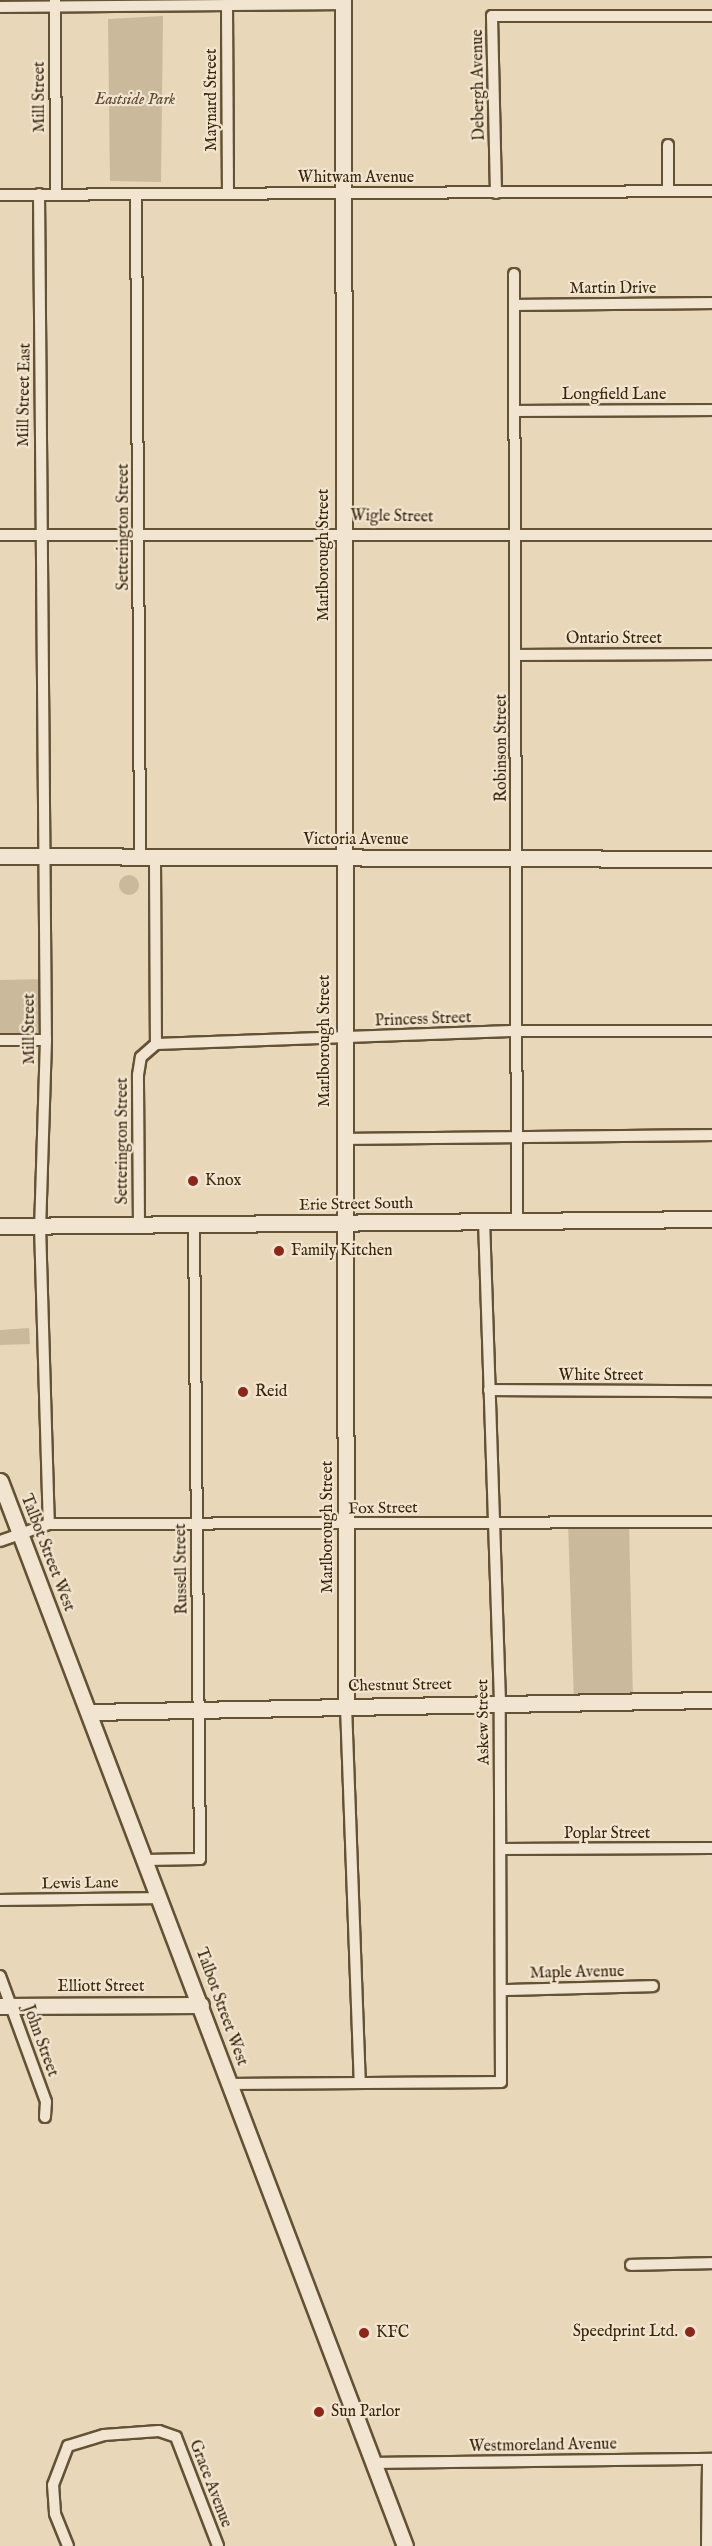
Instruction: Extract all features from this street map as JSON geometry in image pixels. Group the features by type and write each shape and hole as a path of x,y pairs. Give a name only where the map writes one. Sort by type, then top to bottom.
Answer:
{"street":[{"path":"0,7 55,3 227,6 343,2"},
{"name":"Marlborough Street","path":"343,2 341,531 346,1706 360,2082"},
{"name":"Mill Street","path":"55,3 56,194"},
{"name":"Maynard Street","path":"227,6 228,194"},
{"name":"Debergh Avenue","path":"496,193 492,15 712,16"},
{"path":"668,145 668,191"},
{"name":"Whitwam Avenue","path":"0,195 712,191"},
{"name":"Mill Street East","path":"39,194 39,534"},
{"name":"Setterington Street","path":"136,195 139,535 148,860 156,1044 141,1057 139,1226"},
{"name":"Robinson Street","path":"514,274 519,1138 517,1221"},
{"name":"Martin Drive","path":"514,305 712,303"},
{"name":"Longfield Lane","path":"516,411 712,410"},
{"name":"Wigle Street","path":"0,535 341,531 712,535"},
{"name":"Mill Street","path":"39,534 46,1040 40,1226 49,1524"},
{"name":"Ontario Street","path":"517,655 712,654"},
{"name":"Victoria Avenue","path":"0,856 148,860 712,859"},
{"name":"Princess Street","path":"156,1044 518,1031 712,1031"},
{"path":"0,1040 46,1040"},
{"path":"344,1139 712,1135"},
{"name":"Erie Street South","path":"0,1226 712,1219"},
{"name":"Askew Street","path":"360,2082 501,2082 503,1990 500,1702 490,1523 484,1221"},
{"name":"Russell Street","path":"146,1860 200,1859 194,1225"},
{"name":"White Street","path":"489,1390 712,1392"},
{"name":"Talbot Street West","path":"0,1481 90,1712 405,2546"},
{"name":"Fox Street","path":"0,1541 49,1524 196,1527 712,1522"},
{"name":"Chestnut Street","path":"90,1712 500,1702 712,1700"},
{"name":"Poplar Street","path":"501,1849 712,1848"},
{"name":"Lewis Lane","path":"0,1900 160,1898"},
{"name":"John Street","path":"0,1976 6,2006 46,2102 45,2117"},
{"name":"Maple Avenue","path":"503,1990 653,1986"},
{"name":"Elliott Street","path":"6,2006 201,2005"},
{"path":"230,2084 360,2082"},
{"path":"631,2265 712,2263"},
{"name":"Grace Avenue","path":"68,2546 55,2513 59,2458 80,2440 159,2431 176,2437 218,2546"},
{"path":"708,2546 710,2459"},
{"name":"Westmoreland Avenue","path":"374,2463 710,2459"}],"green space":[{"name":"Eastside Park","path":"163,16 161,182 110,181 108,19"},
{"path":"129,875 136,878 139,885 136,892 129,895 122,892 119,885 122,878"},
{"path":"45,979 46,1040 0,1040 0,980"},
{"path":"29,1328 30,1344 0,1345 0,1330"},
{"path":"568,1522 629,1522 633,1701 574,1702"}],"place":[{"name":"Knox","path":"193,1181"},
{"name":"Family Kitchen","path":"279,1251"},
{"name":"Reid","path":"243,1392"},
{"name":"Speedprint Ltd.","path":"690,2332"},
{"name":"KFC","path":"364,2333"},
{"name":"Sun Parlor","path":"319,2412"}]}
